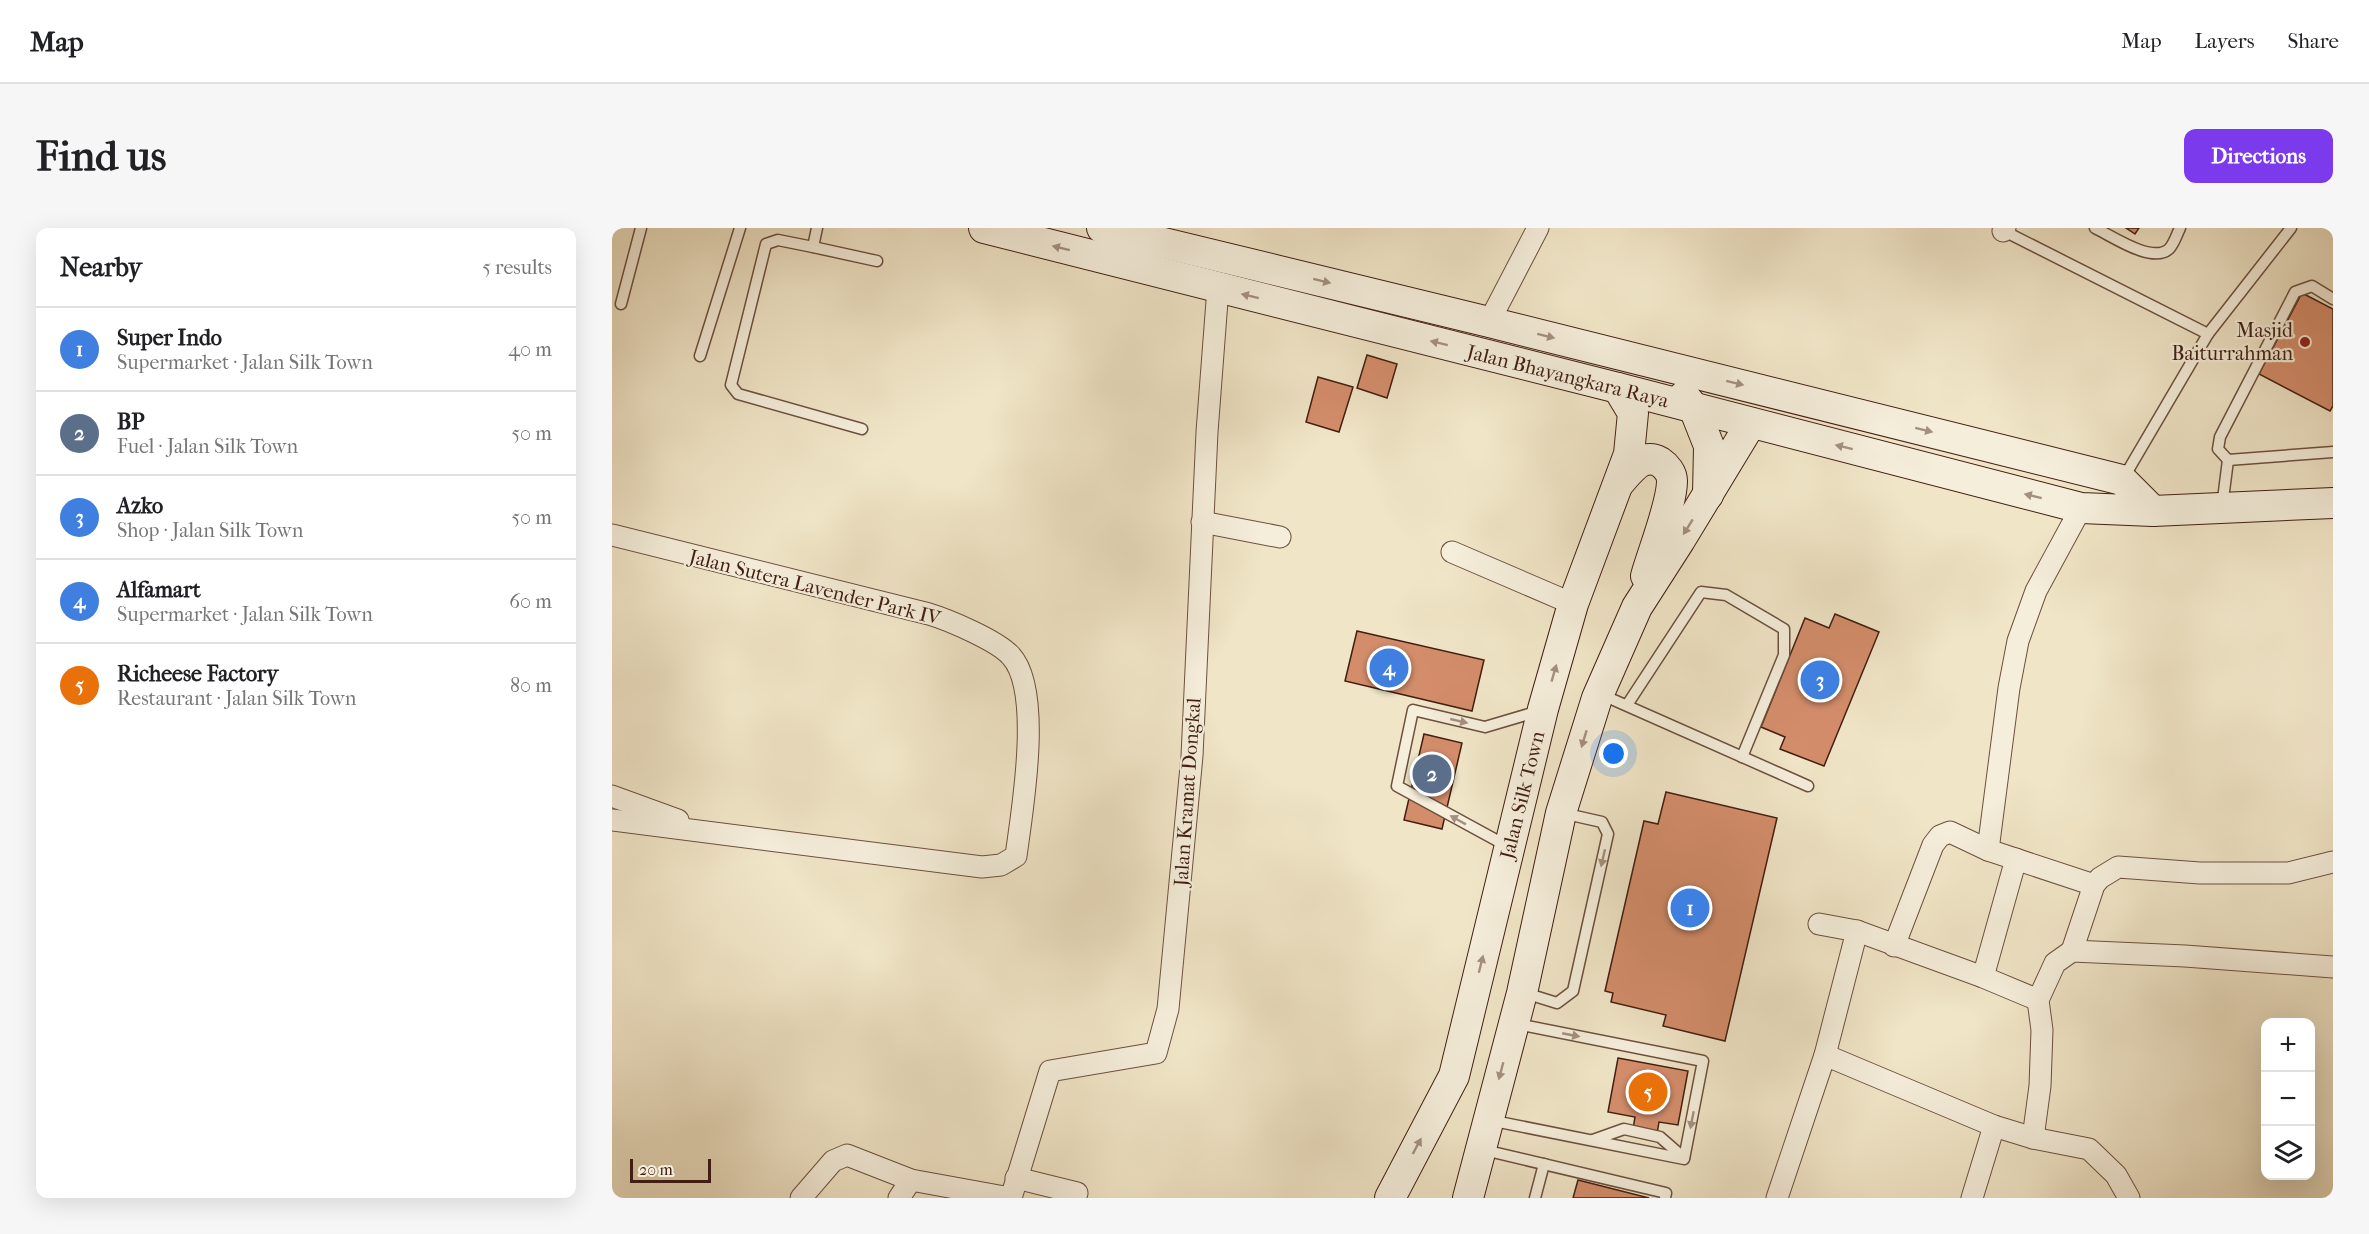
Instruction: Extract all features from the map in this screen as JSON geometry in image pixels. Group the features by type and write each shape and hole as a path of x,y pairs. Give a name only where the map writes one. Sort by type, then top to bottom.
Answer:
{"main road":[{"name":"Jalan Bhayangkara Raya","path":"984,228 2081,508 2153,511 2222,509 2330,500"},
{"name":"Jalan Bhayangkara Raya","path":"1102,228 1661,364 2122,480"},
{"path":"1139,268 1146,239"},
{"path":"1661,364 1694,408 1709,446 1708,496"},
{"name":"Jalan Silk Town","path":"1389,1198 1454,1076 1543,710 1573,604 1629,454 1633,413 1618,388"},
{"path":"1637,607 1708,496 1751,423"},
{"path":"1468,1198 1522,993 1561,813 1597,698 1637,607 1670,497 1672,478 1666,466 1653,458 1642,460 1617,485"},
{"path":"2122,480 2153,511"}],"street":[{"path":"1489,322 1538,228"},
{"name":"Jalan Kramat Dongkal","path":"1012,1191 1050,1071 1156,1053 1168,1010 1192,756 1202,522 1218,288"},
{"path":"1988,850 2009,688 2018,641 2036,591 2081,508"},
{"path":"1202,522 1280,537"},
{"name":"Jalan Sutera Lavender Park IV","path":"612,535 929,614 993,643 1011,656 1025,684 1029,757 1016,856 1001,865 982,867 716,833"},
{"path":"1452,552 1573,604"},
{"path":"612,796 716,833"},
{"path":"612,820 716,833"},
{"path":"1894,946 1933,845 1940,836 1950,832 1988,850 2094,885"},
{"path":"1983,977 2016,859"},
{"path":"2033,1138 2040,1086 2042,1030 2038,1000 2055,963 2072,951 2094,885 2100,878 2118,867 2200,873 2288,873 2333,862"},
{"path":"1819,924 1857,932 1983,977 2038,1000"},
{"path":"1778,1198 1825,1055 1857,932"},
{"path":"2072,951 2185,956 2333,967"},
{"path":"1825,1055 1994,1126 2033,1138 2089,1149 2116,1175 2129,1198"},
{"path":"1972,1198 1994,1126"},
{"path":"801,1198 833,1161 851,1155 911,1180 1012,1191 1077,1193"},
{"path":"899,1198 911,1180"}],"lane":[{"path":"621,304 641,228"},
{"path":"700,356 740,228"},
{"path":"813,247 817,228"},
{"path":"2095,228 2150,255 2160,254 2170,248 2180,228"},
{"path":"2122,480 2208,334 2291,228"},
{"path":"2002,229 2208,334"},
{"path":"862,429 738,394 731,385 766,244 778,240 877,261"},
{"path":"2222,509 2228,460 2218,449 2220,437 2290,299 2295,292 2312,286 2333,299"},
{"path":"2228,460 2333,452"},
{"path":"1626,705 1701,592 1726,595 1784,629 1784,655 1742,757"},
{"path":"1597,698 1607,697 1808,786"},
{"path":"1510,848 1397,786 1413,710 1485,727 1543,710"},
{"path":"1522,993 1557,1003 1573,991 1608,834 1602,822 1561,813"},
{"path":"1514,1024 1703,1061 1684,1159"},
{"path":"1488,1120 1684,1159"},
{"path":"1591,1140 1624,1129 1660,1137 1684,1159"},
{"path":"1481,1149 1666,1193 1665,1198"},
{"path":"1535,1198 1544,1164"}],"building":[{"path":"2126,228 2139,228 2135,234"},
{"name":"Masjid Baiturrahman","path":"2302,293 2333,309 2333,406 2330,411 2259,374"},
{"path":"1367,355 1397,364 1387,398 1357,388"},
{"path":"1318,377 1353,387 1339,432 1306,422"},
{"path":"1835,614 1879,632 1824,766 1780,749 1785,737 1761,727 1805,618 1829,628"},
{"path":"1357,631 1484,660 1472,711 1345,681"},
{"path":"1424,734 1462,743 1442,829 1404,820"},
{"path":"1666,792 1777,818 1725,1041 1663,1026 1666,1015 1611,1002 1613,993 1605,991 1644,821 1658,824"},
{"path":"1618,1058 1688,1071 1678,1125 1659,1122 1657,1134 1633,1129 1635,1117 1608,1112"},
{"path":"1578,1180 1649,1198 1573,1198"}],"place":[{"name":"Masjid Baiturrahman","path":"2305,342"},
{"name":"Alfamart","path":"1389,668"},
{"name":"Azko","path":"1820,680"},
{"name":"BP","path":"1432,774"},
{"name":"Super Indo","path":"1690,908"},
{"name":"Richeese Factory","path":"1648,1092"}]}
